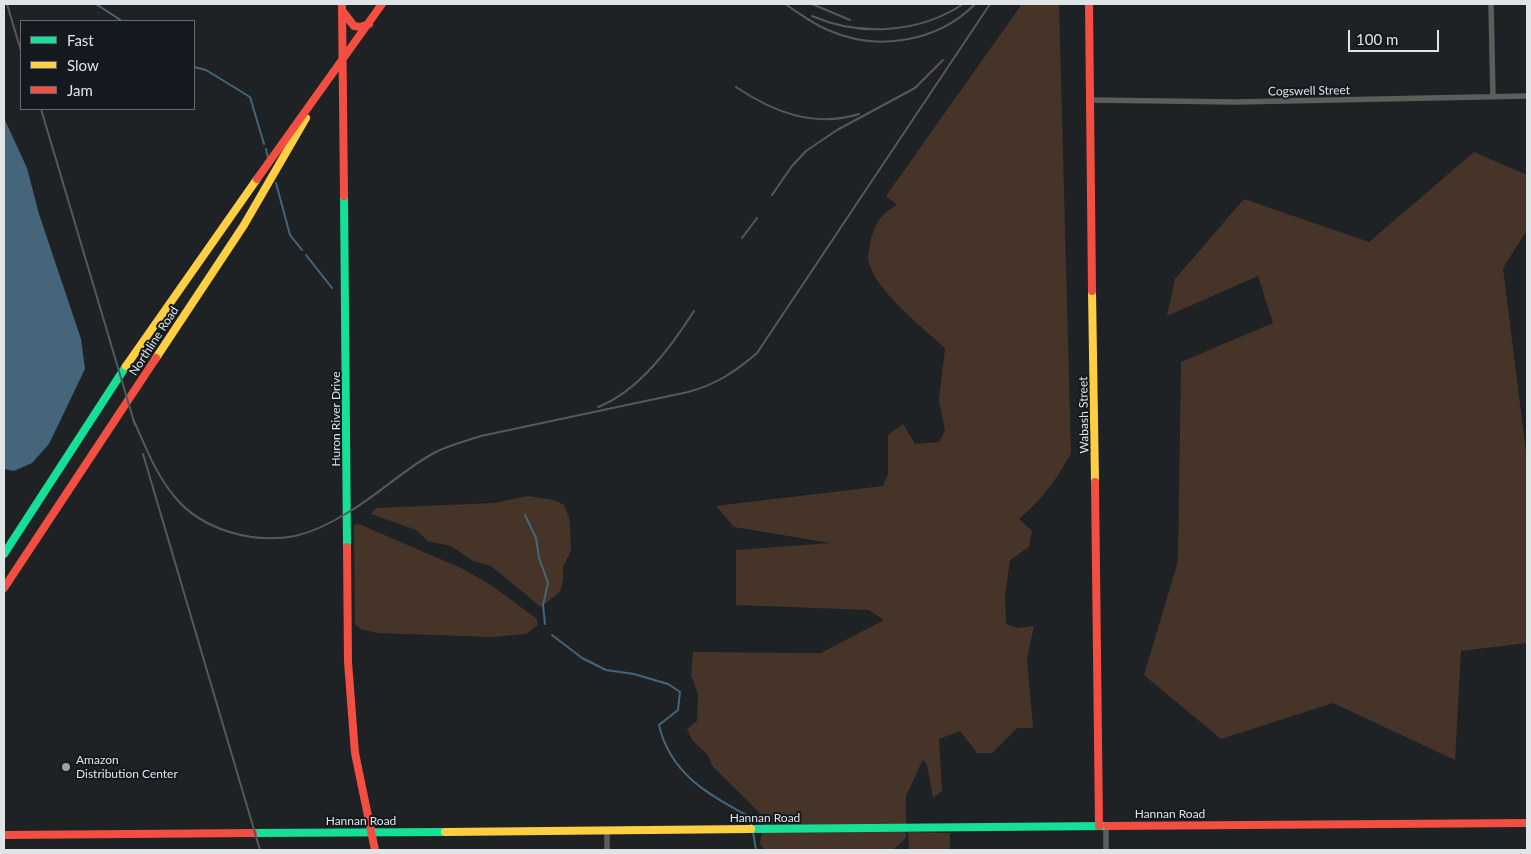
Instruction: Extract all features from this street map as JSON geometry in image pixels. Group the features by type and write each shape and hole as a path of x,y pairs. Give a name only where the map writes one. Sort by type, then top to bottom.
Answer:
{"street":[{"name":"Northline Road","path":"4,554 175,296 343,63 382,4"},
{"name":"Wabash Street","path":"1089,4 1103,826 1106,850"},
{"path":"1492,4 1493,97"},
{"path":"342,6 348,23 353,26 362,27 370,22"},
{"name":"Huron River Drive","path":"342,6 348,662 355,753 375,850"},
{"name":"Cogswell Street","path":"1091,100 1236,102 1527,96"},
{"name":"Northline Road","path":"4,588 244,225 297,138 315,101"},
{"name":"Hannan Road","path":"4,835 1527,823"},
{"path":"606,850 607,830"}],"shaded area":[{"path":"1022,4 1059,4 1071,453 1048,489 1035,505 1019,519 1032,531 1029,547 1010,560 1005,595 1006,624 1017,628 1034,626 1027,659 1033,728 1017,728 992,753 977,753 960,731 939,739 942,791 933,798 927,765 923,759 906,796 906,838 893,850 765,850 760,844 764,817 713,767 707,754 692,740 687,729 697,721 698,694 691,675 693,652 821,653 884,620 869,610 736,605 736,550 831,543 734,527 716,506 883,486 888,474 888,435 903,424 915,444 939,442 945,431 939,400 945,348 912,319 879,283 868,259 869,250 877,224 887,212 897,205 886,196"},
{"path":"1474,152 1527,175 1527,230 1503,268 1527,460 1527,643 1461,651 1455,760 1333,703 1221,739 1144,675 1178,561 1181,362 1273,323 1258,276 1167,316 1175,279 1244,199 1369,242"},
{"path":"527,496 554,500 564,505 570,520 571,551 563,567 563,580 560,592 541,607 491,566 473,561 451,546 428,541 416,530 371,514 376,508 495,503"},
{"path":"359,524 463,569 491,585 537,619 538,625 526,634 492,637 378,633 361,629 355,624 354,525"},
{"path":"908,832 950,833 950,850 909,850"}],"water":[{"path":"4,118 27,168 39,214 81,339 85,369 49,444 32,463 14,471 4,469"}],"waterway":[{"path":"96,4 120,20"},
{"path":"195,67 206,70 250,97 264,144"},
{"path":"266,149 268,158"},
{"path":"276,183 290,235 302,250"},
{"path":"306,255 332,288"},
{"path":"525,515 536,538 539,558 548,583 543,605 545,624"},
{"path":"552,635 582,658 606,670 634,674 668,684 680,692 678,710 659,725 664,742 681,769 692,780 718,799 748,816 752,827"},
{"path":"753,832 756,850"}],"railway":[{"path":"7,4 20,48"},
{"path":"785,4 811,22 828,30 866,41 906,40 925,35 960,17 975,4"},
{"path":"812,4 850,20"},
{"path":"812,16 850,27 889,29 928,21 946,14 963,4"},
{"path":"133,419 161,478 185,508 198,518 229,532 245,536 279,538 295,536 315,530 335,520 369,499 423,459 452,445 481,436 688,392 716,382 733,372 757,353 990,4"},
{"path":"772,195 792,166 806,151 837,130 915,88 943,60"},
{"path":"736,87 764,104 794,115 826,119 859,114"},
{"path":"41,110 135,425"},
{"path":"742,238 757,218"},
{"path":"598,407 613,400 627,390 653,367 694,311"},
{"path":"143,454 260,850"}],"traffic: fast":[{"path":"344,196 347,547"},
{"path":"4,554 126,366"},
{"path":"751,829 1107,826"},
{"path":"253,833 445,832"}],"traffic: slow":[{"path":"156,358 244,225 306,118"},
{"path":"126,366 257,179"},
{"path":"1092,291 1095,482"},
{"path":"445,832 751,829"}],"traffic: jam":[{"path":"342,4 344,196"},
{"path":"257,179 382,4"},
{"path":"1089,4 1092,291"},
{"path":"344,13 354,26 360,27 369,24"},
{"path":"4,588 156,358"},
{"path":"1095,482 1099,826"},
{"path":"347,547 348,662 355,753 375,850"},
{"path":"1107,826 1527,823"},
{"path":"4,835 253,833"}],"place":[{"name":"Amazon Distribution Center","path":"66,767"}]}
